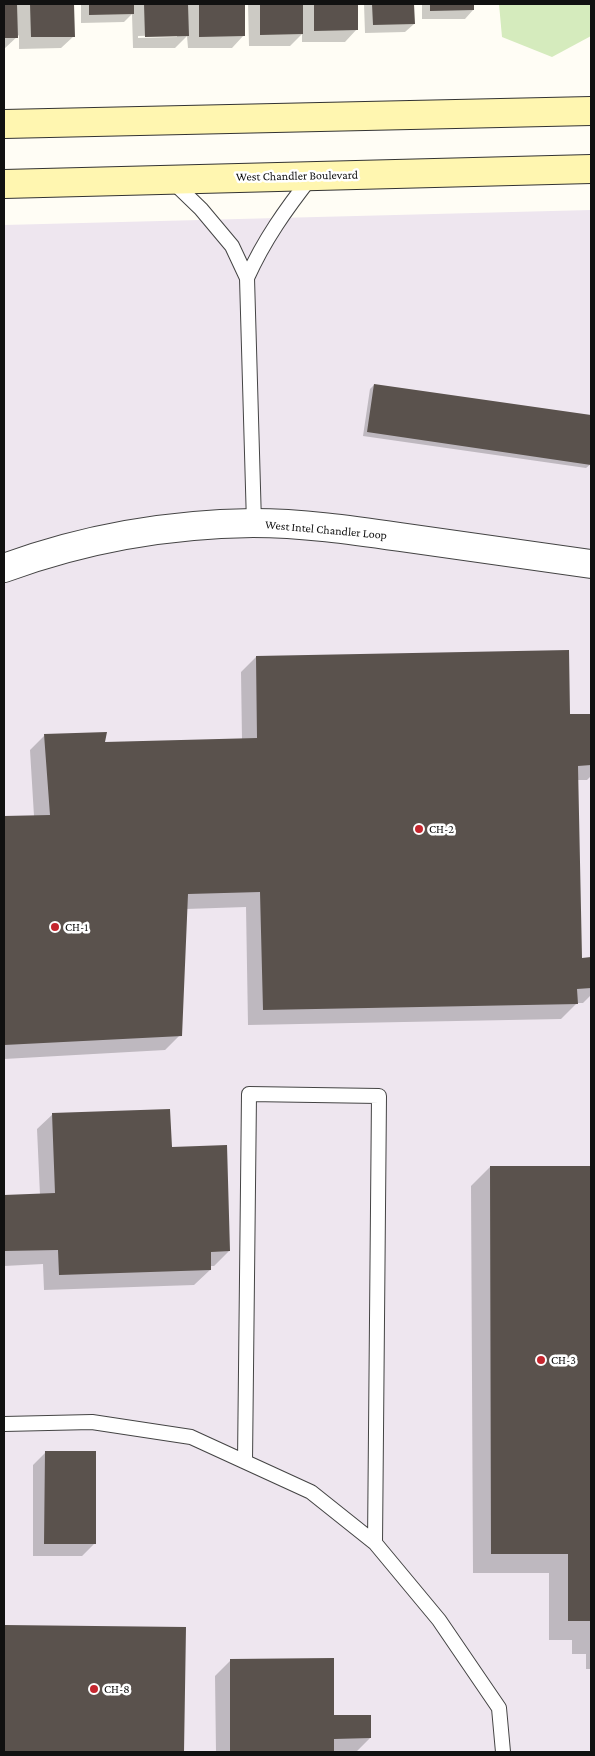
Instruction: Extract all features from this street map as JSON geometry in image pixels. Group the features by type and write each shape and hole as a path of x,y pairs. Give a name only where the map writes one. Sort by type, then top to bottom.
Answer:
{"main road":[{"path":"4,124 591,110"},
{"name":"West Chandler Boulevard","path":"4,184 591,169"}],"street":[{"name":"West Intel Chandler Loop","path":"4,568 71,547 126,535 160,530 254,523 344,530 591,564"}],"lane":[{"path":"247,278 273,226 312,176"},
{"path":"170,180 200,209 232,246 247,278 254,523"},
{"path":"245,1462 248,1094 379,1096 375,1543"},
{"path":"4,1424 92,1422 191,1437 311,1492 375,1543 439,1620 499,1708 503,1752"}],"shaded area":[{"path":"591,210 591,1752 4,1752 4,225"}],"green space":[{"path":"499,4 591,4 591,36 552,57 502,37"}],"building":[{"path":"4,4 17,4 18,38 4,38"},
{"path":"30,4 74,4 75,37 31,37"},
{"path":"89,4 134,4 134,14 89,15"},
{"path":"144,4 188,4 189,36 145,37"},
{"path":"199,4 245,4 245,36 199,37"},
{"path":"260,4 303,4 303,34 260,35"},
{"path":"314,4 358,4 358,30 314,31"},
{"path":"372,4 414,4 415,24 373,25"},
{"path":"430,4 474,4 474,10 430,11"},
{"path":"374,384 591,415 591,465 367,432"},
{"name":"CH-2","path":"569,650 570,714 591,714 591,765 578,766 582,958 591,957 591,988 577,989 578,1004 263,1010 260,892 188,894 182,1036 4,1045 4,816 50,815 44,734 107,732 105,742 257,738 256,656"},
{"path":"170,1109 172,1147 227,1145 230,1251 211,1252 211,1270 59,1275 58,1250 4,1251 4,1195 55,1193 52,1113"},
{"name":"CH-3","path":"490,1166 591,1166 591,1621 568,1621 568,1554 491,1554"},
{"path":"45,1451 96,1451 96,1544 44,1544"},
{"name":"CH-8","path":"4,1625 186,1627 184,1752 4,1752"},
{"path":"334,1658 334,1715 371,1715 371,1738 334,1739 334,1752 230,1752 230,1659"}],"place":[{"name":"CH-2","path":"419,829"},
{"name":"CH-1","path":"55,927"},
{"name":"CH-3","path":"541,1360"},
{"name":"CH-8","path":"94,1689"}]}
